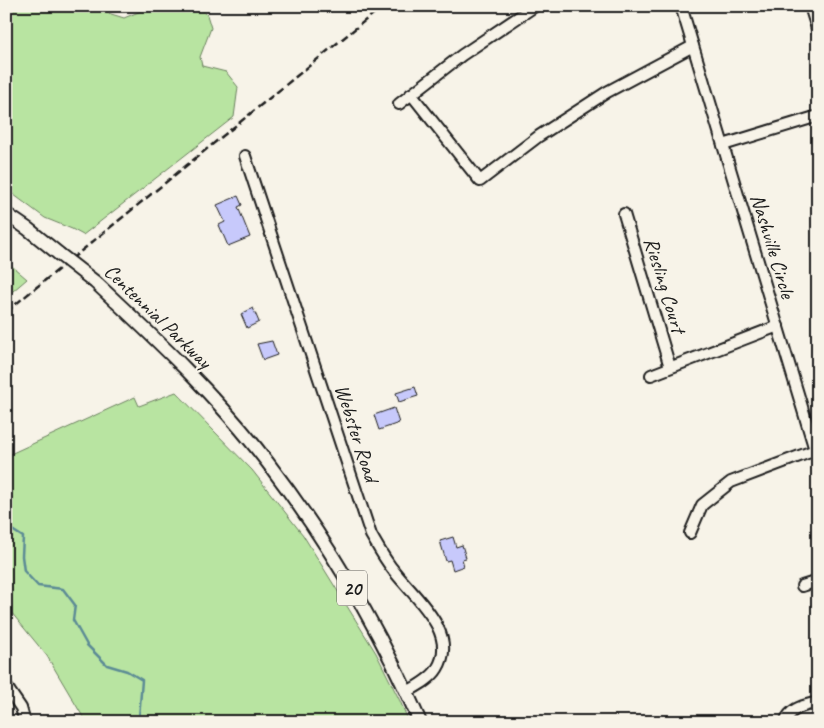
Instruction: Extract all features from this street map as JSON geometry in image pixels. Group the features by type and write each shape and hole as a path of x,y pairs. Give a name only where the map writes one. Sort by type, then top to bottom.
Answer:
{"main road":[{"name":"Centennial Parkway","path":"6,214 95,282 206,390 268,463 314,527 354,591 407,692"},
{"name":"20","path":"407,692 420,722"}],"street":[{"path":"399,104 462,55 534,6"},
{"name":"Nashville Circle","path":"651,375 778,326 680,6"},
{"path":"810,6 818,32"},
{"path":"411,94 480,181 539,136 607,92 693,46"},
{"path":"723,145 818,116"},
{"name":"Webster Road","path":"245,156 371,535 394,572 431,616 443,641 441,661 438,668 407,692"},
{"name":"Riesling Court","path":"624,214 670,367"},
{"path":"690,533 702,505 731,482 816,449 778,326"},
{"path":"802,586 818,581"},
{"path":"6,686 21,708 25,722"},
{"path":"785,722 788,714 794,710 818,702"}],"green space":[{"path":"6,6 106,6 108,13 124,18 153,6 199,6 207,15 211,28 200,57 202,66 226,72 238,87 234,117 83,235 45,218 6,189"},
{"path":"6,261 27,279 6,297"},
{"path":"176,392 252,470 303,535 376,653 409,722 86,722 47,656 6,606 6,456 135,397 139,406"}],"building":[{"path":"238,196 242,205 238,207 250,237 228,246 219,225 225,222 217,205"},
{"path":"253,308 259,322 247,328 241,314"},
{"path":"272,341 277,355 263,360 257,344"},
{"path":"415,387 418,396 399,402 396,393"},
{"path":"394,408 399,423 379,430 374,415"},
{"path":"453,537 456,547 462,545 466,558 462,559 464,566 453,570 450,560 446,561 440,541"}],"waterway":[{"path":"6,526 23,537 22,556 24,571 38,586 63,589 75,605 73,620 87,645 107,665 127,671 142,680 139,718 142,722"}],"railway":[{"path":"6,312 383,6"}]}
